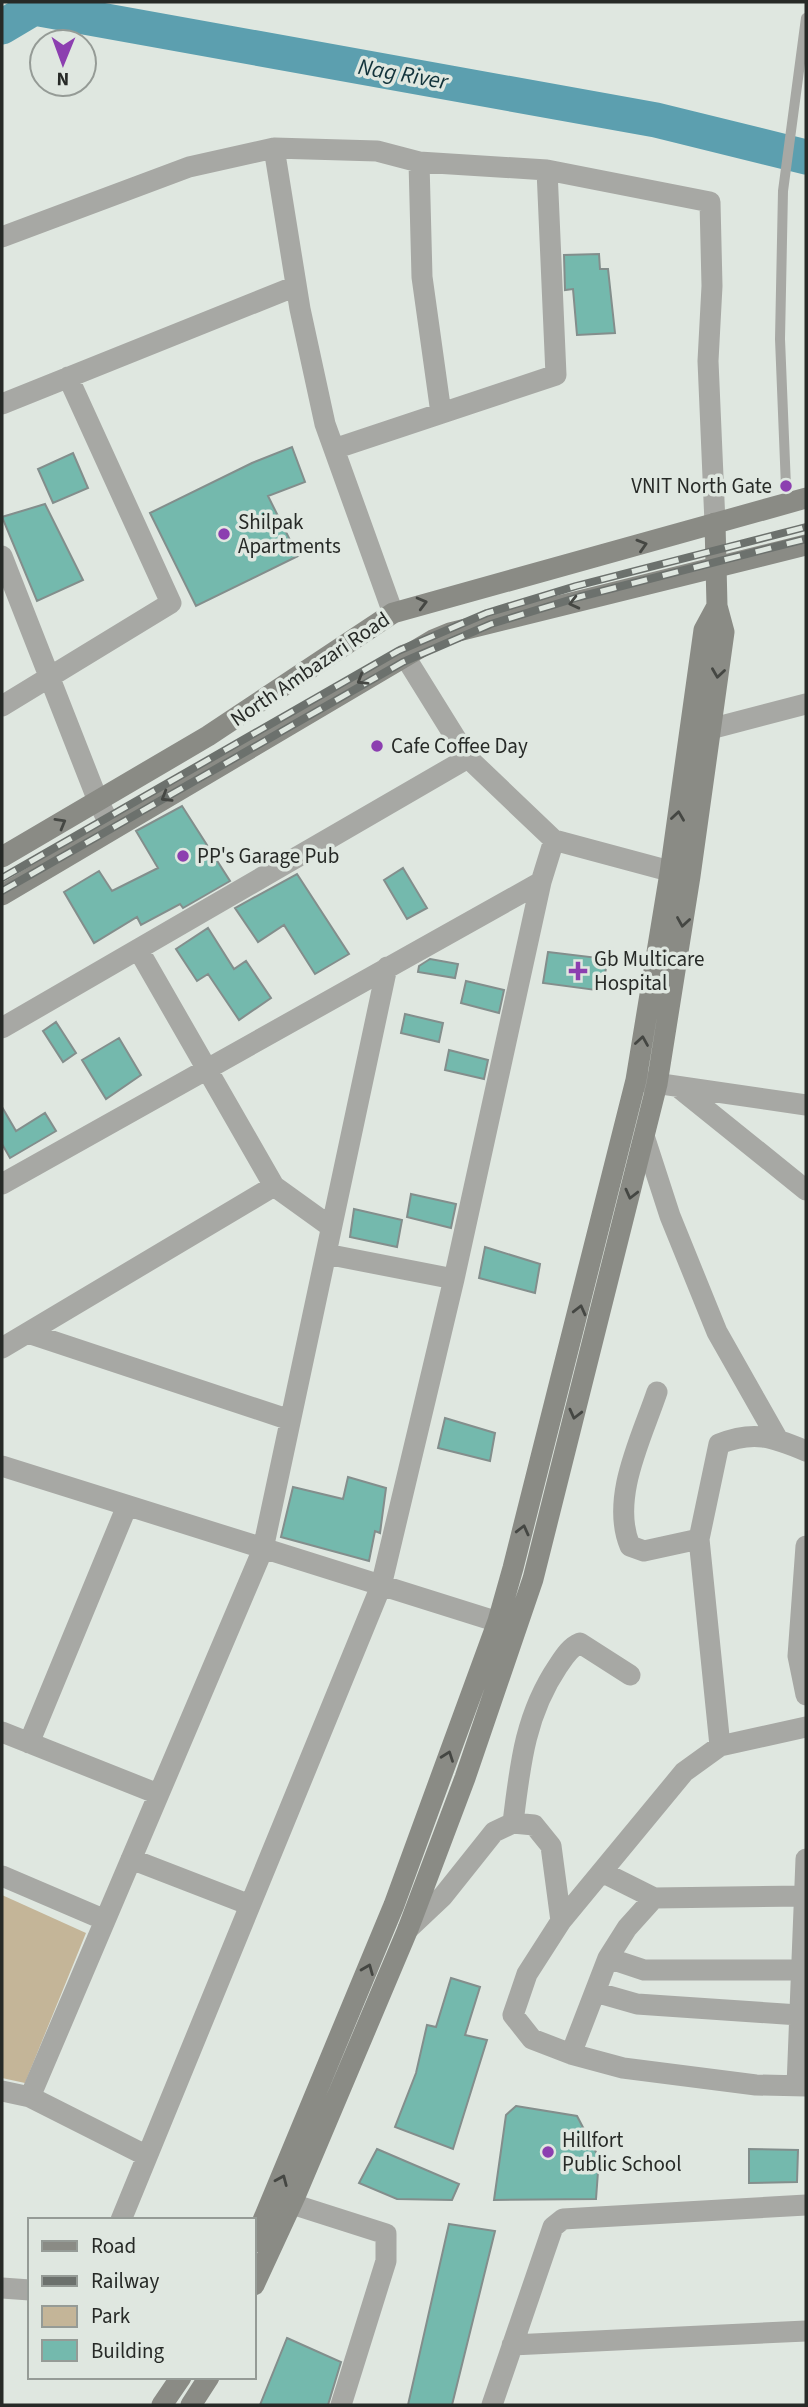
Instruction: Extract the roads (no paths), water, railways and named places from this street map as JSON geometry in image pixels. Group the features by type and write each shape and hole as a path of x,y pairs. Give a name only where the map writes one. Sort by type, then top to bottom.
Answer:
{"street":[{"path":"274,148 296,286 325,424 393,613"},
{"path":"2,237 189,167 274,148 377,151 419,162 547,170 709,202 712,286 708,361 717,606 724,632 710,729 680,874 646,1082 577,1324 508,1625 408,1928 292,2204 256,2281"},
{"path":"419,162 422,277 441,413"},
{"path":"334,449 555,375 547,170"},
{"path":"2,404 296,286"},
{"path":"2,706 52,678 171,603 68,377"},
{"name":"North Ambazari Road","path":"2,857 208,736 393,613 555,570 715,523 793,496"},
{"name":"North Ambazari Road","path":"2,895 404,655 450,633 806,545"},
{"path":"2,556 98,801 112,829"},
{"path":"680,874 704,630 717,606"},
{"path":"404,655 468,758 554,840 680,874"},
{"path":"710,729 806,704"},
{"path":"2,1028 468,758"},
{"path":"122,2218 381,1586 454,1279 541,882 554,840"},
{"path":"2,1184 204,1068 541,882"},
{"path":"138,949 274,1186 331,1227"},
{"path":"30,2097 263,1549 387,967"},
{"path":"646,1082 806,1105"},
{"path":"256,2237 508,1625 533,1579 645,1139 646,1082"},
{"path":"678,1087 734,1135 806,1190"},
{"path":"645,1139 670,1216 717,1332 777,1438"},
{"path":"2,1348 274,1186"},
{"path":"326,1254 454,1279"},
{"path":"28,1333 290,1420"},
{"path":"657,1392 627,1482 626,1536 630,1546 644,1551 699,1539"},
{"path":"720,1746 699,1539 719,1444 739,1435 777,1438 806,1451"},
{"path":"2,1466 508,1625"},
{"path":"29,1743 127,1506"},
{"path":"806,1546 798,1656 806,1695"},
{"path":"513,1823 531,1718 540,1694 564,1657 580,1643 630,1675"},
{"path":"806,1727 720,1746 684,1772 561,1921 527,1974 513,2015 532,2039 571,2054 623,2068 685,2077 802,2086 806,1859"},
{"path":"2,1732 159,1794"},
{"path":"408,1928 443,1896 494,1832 513,1823 534,1825 551,1846 561,1921"},
{"path":"131,1859 250,1905"},
{"path":"602,1872 654,1898 804,1896"},
{"path":"2,1876 105,1920"},
{"path":"571,2054 608,1958 627,1928 654,1898"},
{"path":"608,1958 644,1970 804,1970"},
{"path":"595,1992 637,2004 802,2025"},
{"path":"2,2091 30,2097 147,2156"},
{"path":"292,2204 386,2234 386,2261 341,2405"},
{"path":"492,2405 553,2227 563,2219 806,2205"},
{"path":"2,2288 28,2290"},
{"path":"512,2345 806,2330"},
{"path":"162,2405 180,2379"},
{"path":"191,2405 208,2379"}],"lane":[{"path":"793,496 780,339 783,191 806,18"}],"waterway":[{"name":"Nag River","path":"2,27 34,8 656,120 806,157"}],"railway":[{"path":"2,878 398,651 487,613 576,586 806,527"},
{"path":"2,891 403,662 491,624 579,597 806,539"}],"place":[{"name":"VNIT North Gate","path":"786,486"},
{"name":"Shilpak Apartments","path":"224,534"},
{"name":"Cafe Coffee Day","path":"377,746"},
{"name":"PP's Garage Pub","path":"183,856"},
{"name":"Gb Multicare Hospital","path":"578,971"},
{"name":"Hillfort Public School","path":"548,2152"}]}
